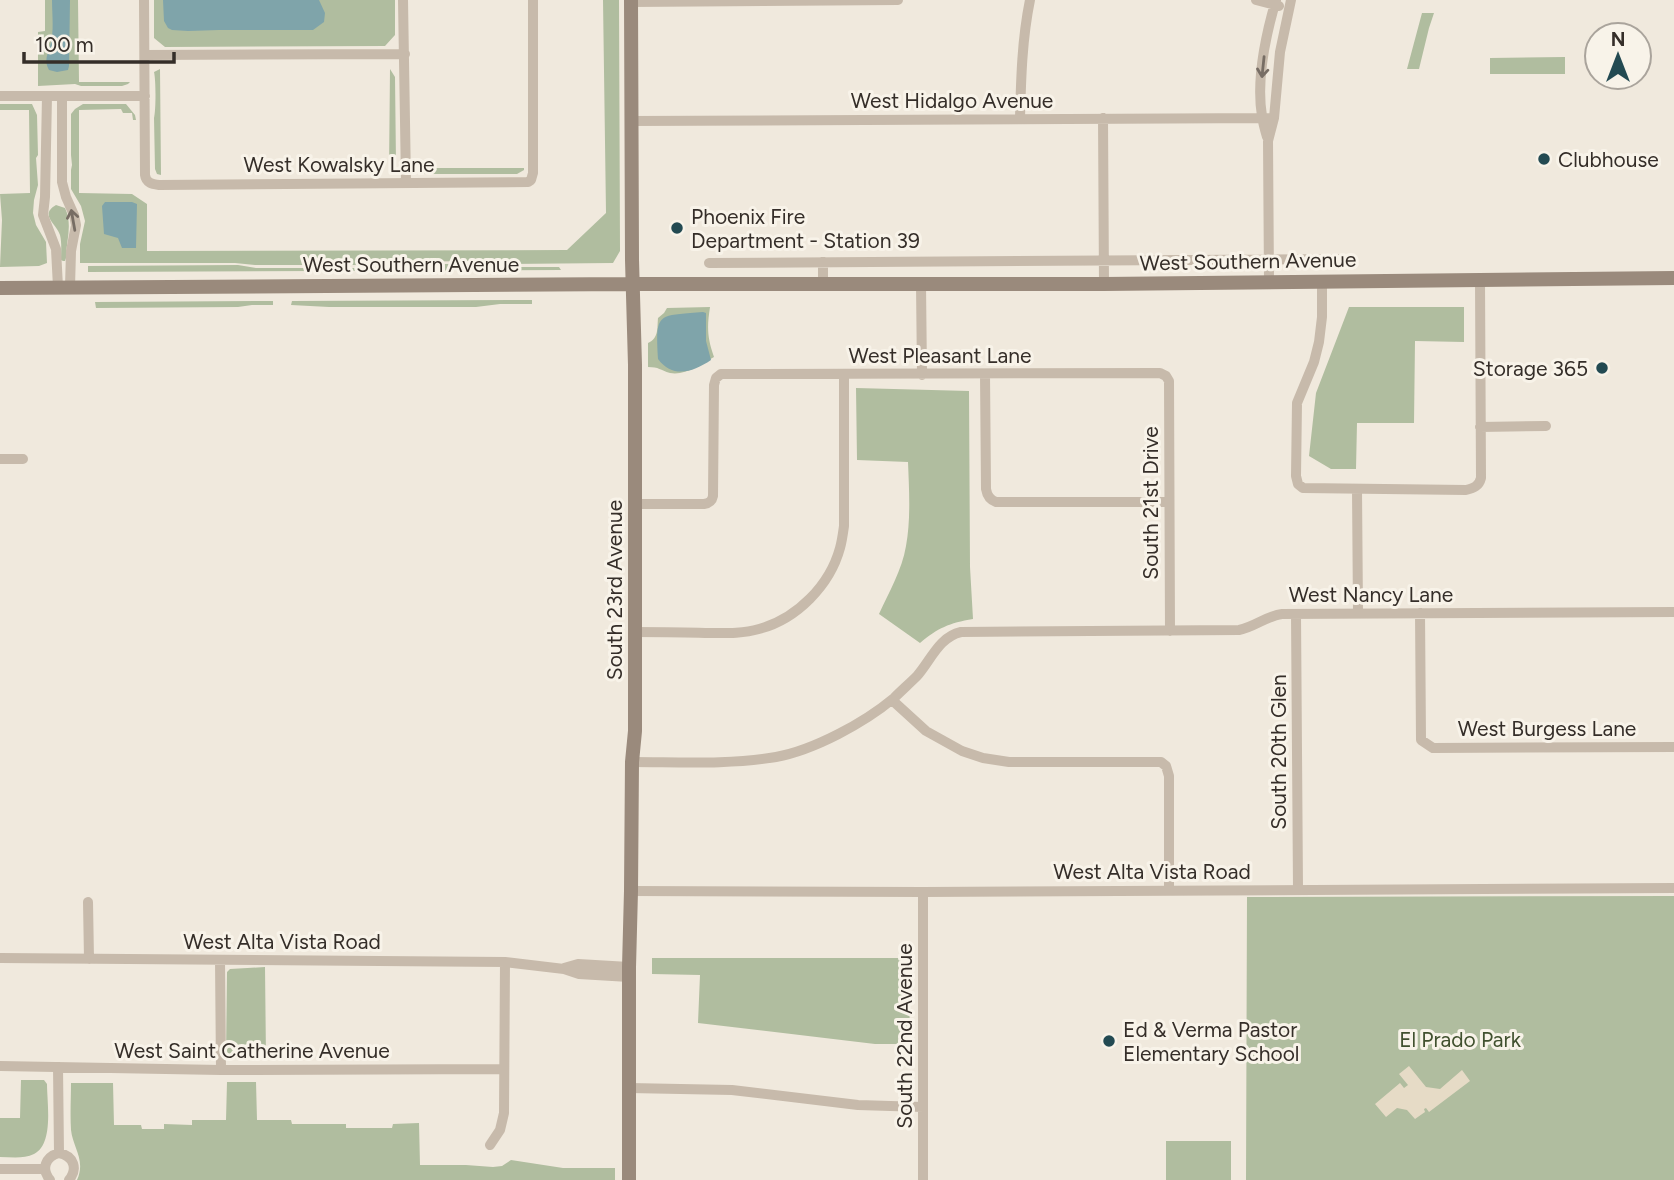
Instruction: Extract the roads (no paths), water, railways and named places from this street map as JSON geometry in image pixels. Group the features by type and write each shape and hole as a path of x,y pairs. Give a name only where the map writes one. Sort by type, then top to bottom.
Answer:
{"main road":[{"name":"South 23rd Avenue","path":"629,1180 629,972 632,762 635,731 631,1"},
{"name":"West Southern Avenue","path":"0,288 1104,284 1674,278"}],"street":[{"path":"0,96 145,96 145,0"},
{"path":"404,0 406,183"},
{"name":"West Kowalsky Lane","path":"145,96 145,173 147,182 159,185 525,183 531,180 533,155 533,0"},
{"path":"631,1 898,0"},
{"path":"1020,118 1021,75 1030,0"},
{"path":"1256,0 1290,4 1280,52 1274,118 1268,141"},
{"path":"1269,281 1268,141 1262,117 1261,94 1264,60 1275,2"},
{"path":"145,55 405,54"},
{"path":"47,96 43,215 56,249 64,287"},
{"path":"62,96 62,183 76,220 64,287"},
{"path":"1103,118 1104,284"},
{"name":"West Hidalgo Avenue","path":"631,121 1274,118"},
{"name":"West Southern Avenue","path":"709,262 1341,259"},
{"path":"823,262 823,284"},
{"path":"1322,281 1319,342 1297,403 1298,484 1303,488 1466,490 1479,484 1481,478 1480,280"},
{"path":"921,284 922,374"},
{"name":"West Pleasant Lane","path":"635,504 710,502 713,496 714,385 716,378 725,374 1160,373 1166,376"},
{"path":"985,374 986,489 987,494 996,502 1169,502"},
{"path":"635,632 736,633 759,629 793,613 821,586 841,547 844,526 844,375"},
{"name":"South 21st Drive","path":"1166,376 1169,381 1170,631"},
{"path":"1480,427 1546,426"},
{"path":"0,459 23,459"},
{"path":"1357,489 1358,613"},
{"name":"West Nancy Lane","path":"891,700 918,675 945,639 956,633 1243,629 1272,615 1296,614 1674,612"},
{"name":"West Burgess Lane","path":"1420,613 1422,740 1433,748 1674,747"},
{"name":"South 20th Glen","path":"1296,614 1298,889"},
{"path":"632,762 743,761 802,751 853,727 891,700 926,731 962,751 982,758 1009,762 1161,762 1166,766 1169,776 1169,890"},
{"name":"West Alta Vista Road","path":"631,891 1674,888"},
{"name":"South 22nd Avenue","path":"923,892 923,1180"},
{"path":"88,902 89,960"},
{"name":"West Alta Vista Road","path":"0,958 505,962 564,968 578,964 629,972"},
{"path":"220,960 221,1070"},
{"path":"490,1145 503,1120 505,962"},
{"name":"West Saint Catherine Avenue","path":"0,1066 221,1070 504,1069"},
{"path":"58,1068 59,1153"},
{"path":"629,1088 732,1090 858,1105 923,1107"},
{"path":"50,1180 44,1169 48,1158 59,1153 65,1154 73,1162 74,1174 69,1180"},
{"path":"0,1169 44,1169"}],"water":[{"path":"52,0 70,0 69,66 68,70 57,72 49,70 46,63 52,32"},
{"path":"163,0 319,0 325,13 324,22 313,30 172,30 164,21"},
{"path":"105,202 137,204 136,248 122,248 118,238 104,234 102,206"},
{"path":"706,313 706,341 711,360 683,372 670,369 658,359 659,324 668,316"}],"place":[{"name":"Clubhouse","path":"1544,159"},
{"name":"Phoenix Fire Department - Station 39","path":"677,228"},
{"name":"Storage 365","path":"1602,368"},
{"name":"Ed & Verma Pastor Elementary School","path":"1109,1041"}],"park label":[{"name":"El Prado Park","path":"1460,1039"}]}
